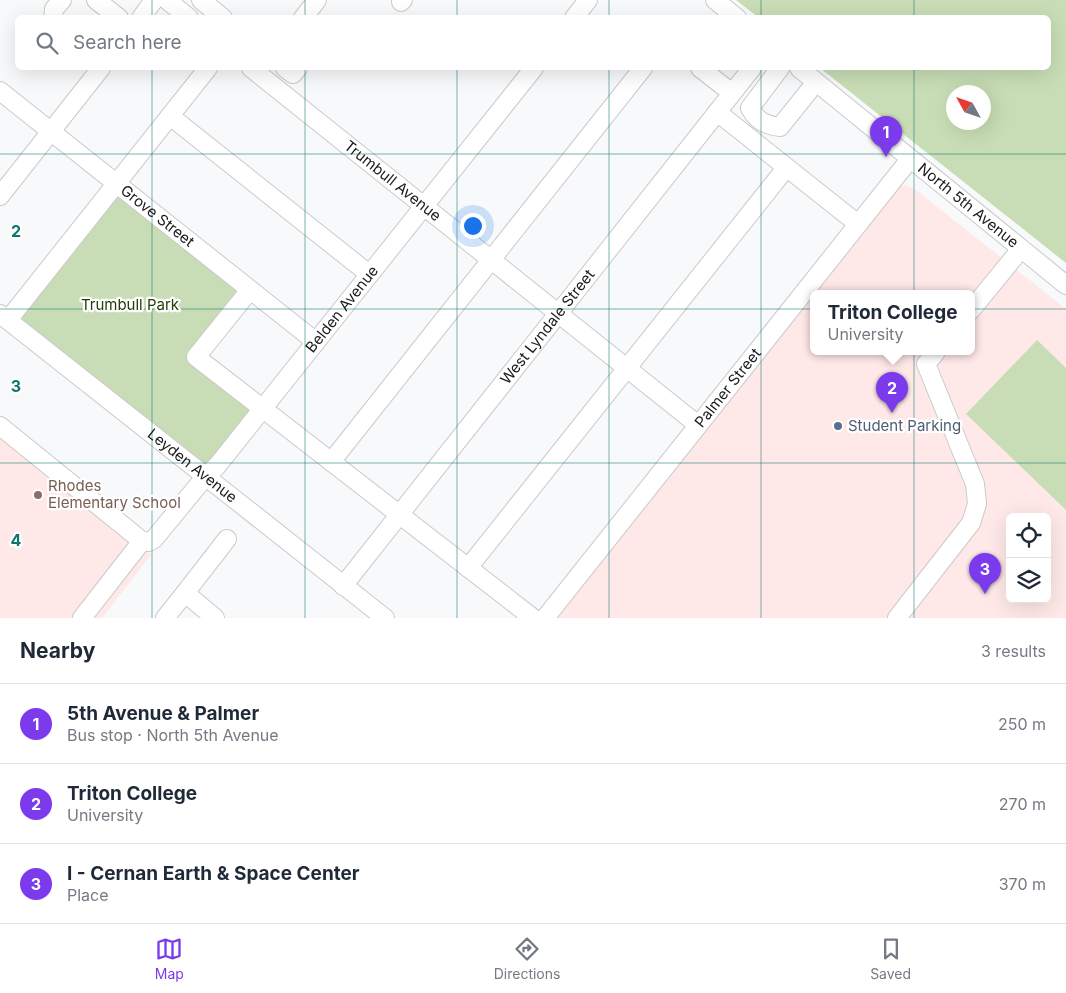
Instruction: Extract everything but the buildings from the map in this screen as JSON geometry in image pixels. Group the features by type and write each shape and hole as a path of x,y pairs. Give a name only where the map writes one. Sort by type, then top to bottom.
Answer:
{"street":[{"path":"53,15 54,9 62,0"},
{"path":"96,0 115,15"},
{"path":"143,15 154,0"},
{"path":"167,0 185,15"},
{"path":"202,0 220,15"},
{"path":"304,15 317,0"},
{"path":"715,0 733,15"},
{"path":"0,196 99,70"},
{"path":"4,317 117,182 206,70"},
{"name":"Trumbull Avenue","path":"254,70 698,425"},
{"name":"Belden Avenue","path":"142,541 149,542 154,539 205,477 217,466 532,70"},
{"path":"331,462 642,70"},
{"path":"703,70 732,93"},
{"name":"West Lyndale Street","path":"343,586 750,70"},
{"path":"778,70 750,108 755,117 767,125 780,127 816,82"},
{"name":"North 5th Avenue","path":"801,70 1066,285"},
{"name":"Grove Street","path":"0,91 117,182 316,342"},
{"path":"717,112 858,224"},
{"path":"170,116 370,274"},
{"name":"Palmer Street","path":"545,618 910,159"},
{"path":"468,568 786,168"},
{"path":"975,305 1021,249"},
{"path":"250,290 196,357 532,618"},
{"name":"Leyden Avenue","path":"4,317 384,618"},
{"path":"897,618 971,523 977,504 974,484 926,364 934,355"},
{"path":"0,426 142,541 82,618"},
{"path":"165,618 227,539"},
{"path":"185,593 215,618"}],"shaded area":[{"path":"906,185 916,190 1066,309 1066,618 555,618 810,297 810,355 975,355 975,290 816,290 897,188"},
{"name":"Rhodes Elementary School","path":"0,434 151,555 102,618 0,618"}],"green space":[{"path":"736,0 1066,0 1066,263 823,70 1051,70 1051,15 755,15"},
{"name":"Trumbull Park","path":"115,189 245,292 193,358 256,408 209,465 204,465 14,317"},
{"path":"1037,340 1066,368 1066,510 966,414"}],"place":[{"name":"5th Avenue & Palmer","path":"886,157"},
{"name":"Triton College","path":"892,413"},
{"name":"Student Parking","path":"838,426"},
{"name":"Rhodes Elementary School","path":"38,495"},
{"name":"I - Cernan Earth & Space Center","path":"985,594"}]}
